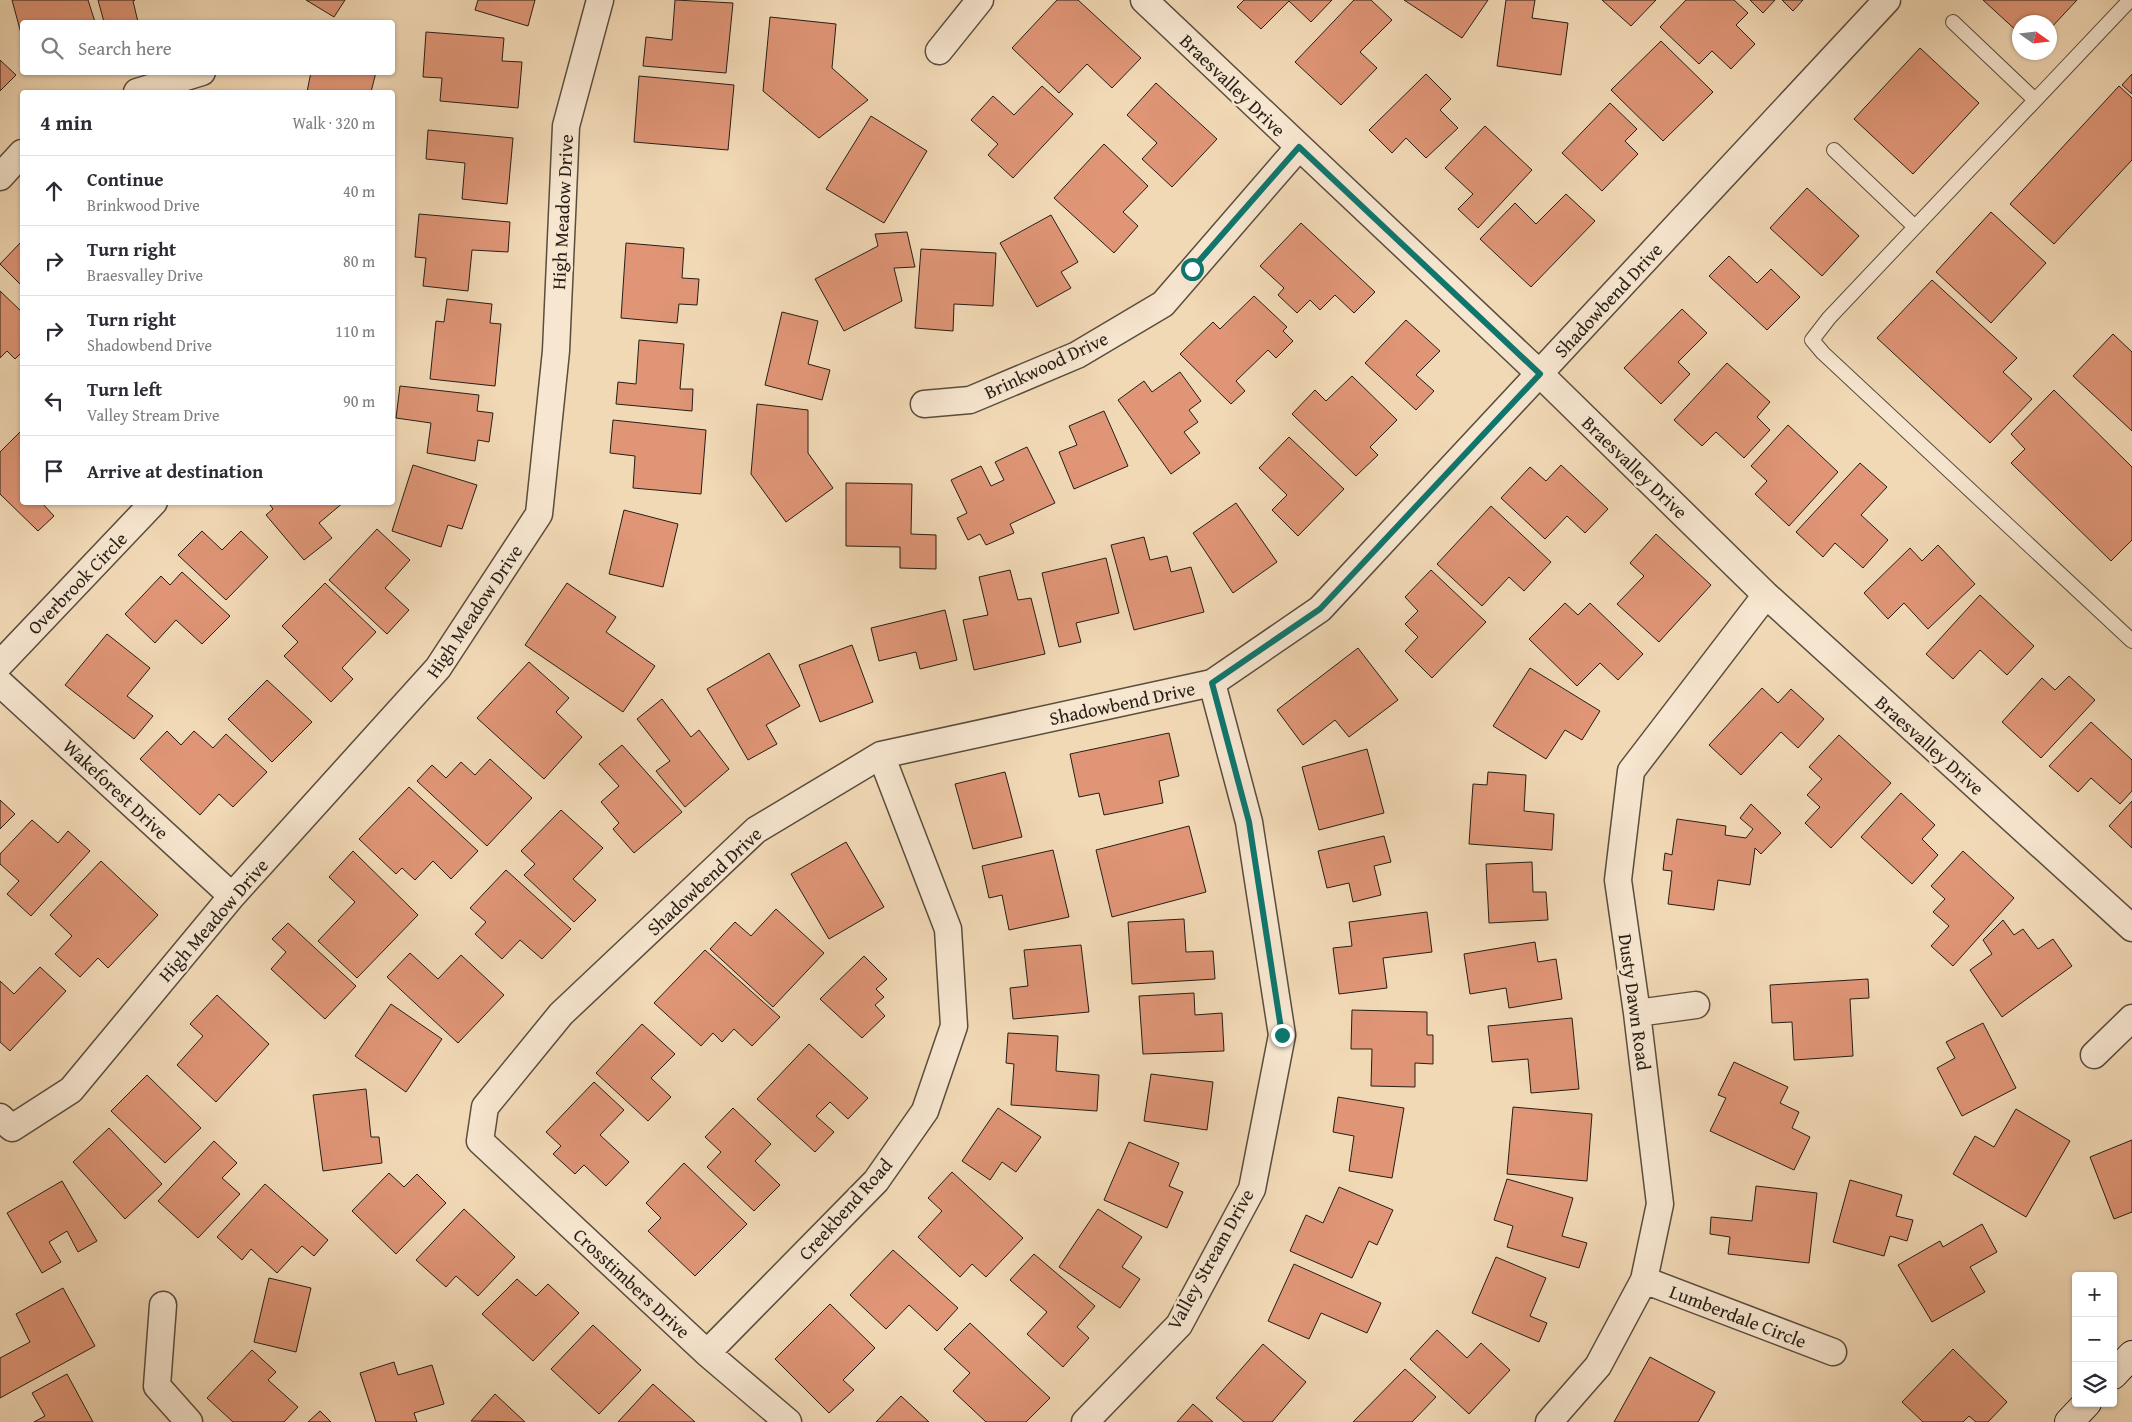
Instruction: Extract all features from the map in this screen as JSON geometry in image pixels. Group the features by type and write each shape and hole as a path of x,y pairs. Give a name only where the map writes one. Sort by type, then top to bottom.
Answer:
{"street":[{"name":"High Meadow Drive","path":"6,1123 70,1090 232,896 438,668 539,514 556,351 566,126 600,0"},
{"path":"939,51 980,0"},
{"name":"Braesvalley Drive","path":"1144,0 1540,374 1766,595 2132,928"},
{"name":"Shadowbend Drive","path":"480,1141 486,1107 561,1014 756,830 881,755 1212,683 1320,609 1887,0"},
{"path":"144,90 192,75"},
{"name":"Brinkwood Drive","path":"924,404 970,400 1077,355 1163,304 1299,147"},
{"path":"0,176 20,155"},
{"name":"Overbrook Circle","path":"0,664 151,505"},
{"name":"Dusty Dawn Road","path":"1549,1422 1598,1366 1644,1280 1660,1204 1637,1013 1618,880 1631,771 1766,595"},
{"name":"Wakeforest Drive","path":"0,683 232,896"},
{"name":"Valley Stream Drive","path":"1085,1422 1179,1324 1252,1189 1282,1035 1249,822 1212,683"},
{"name":"Creekbend Road","path":"708,1353 876,1181 925,1111 954,1026 948,929 881,755"},
{"path":"1637,1013 1696,1005"},
{"path":"2094,1055 2132,1018"},
{"name":"Crosstimbers Drive","path":"480,1141 708,1353 788,1422"},
{"name":"Lumberdale Circle","path":"1644,1280 1833,1352"},
{"path":"163,1305 158,1386 189,1422"},
{"path":"2117,1371 2132,1355"},
{"path":"2069,1422 2083,1407"}],"lane":[{"path":"2130,0 1829,318 1813,340 1823,352 2132,641"},
{"path":"1953,22 2036,100"},
{"path":"1834,150 1915,227"}],"building":[{"path":"12,0 88,0 94,20 20,20 20,30"},
{"path":"98,0 135,0 133,1 138,20 103,20"},
{"path":"306,0 345,0 334,17"},
{"path":"478,0 535,0 528,26 475,10"},
{"path":"675,0 733,3 726,73 643,66 646,37 672,40"},
{"path":"1057,0 1078,0 1141,58 1112,88 1087,64 1059,93 1012,48"},
{"path":"1244,0 1332,0 1311,22 1289,1 1261,29 1237,7"},
{"path":"1354,0 1371,0 1392,20 1360,52 1377,68 1341,105 1295,62"},
{"path":"1404,0 1488,0 1462,38"},
{"path":"1506,0 1535,0 1532,18 1568,23 1561,75 1497,66"},
{"path":"1602,0 1656,0 1631,26"},
{"path":"1686,0 1734,0 1748,13 1736,25 1755,44 1731,69 1712,51 1699,64 1660,27"},
{"path":"1750,0 1775,0 1763,13"},
{"path":"1782,0 1803,0 1793,11"},
{"path":"1983,0 2077,0 2057,21 2057,15 2012,15 2012,27"},
{"path":"770,17 836,24 832,68 868,100 819,138 763,91"},
{"path":"426,32 504,38 502,61 522,62 518,108 440,101 442,78 423,77"},
{"path":"1661,41 1713,92 1663,141 1611,90"},
{"path":"1920,48 1979,103 1913,174 1854,119"},
{"path":"0,60 16,75 0,91"},
{"path":"1426,74 1451,99 1440,110 1458,128 1426,158 1406,138 1392,153 1369,130"},
{"path":"2132,74 2132,94 2122,85"},
{"path":"310,75 375,75 372,90 307,90"},
{"path":"639,76 734,85 728,150 634,142"},
{"path":"1156,83 1217,139 1172,187 1142,159 1157,143 1127,115"},
{"path":"1042,86 1073,114 1013,178 988,155 998,144 971,120 993,96 1014,115"},
{"path":"2119,86 2132,98 2132,160 2054,244 2010,204"},
{"path":"1610,103 1637,129 1625,141 1638,154 1602,191 1562,153"},
{"path":"871,116 927,151 884,223 826,189"},
{"path":"1485,126 1532,170 1478,228 1458,209 1473,194 1445,168"},
{"path":"428,130 513,138 507,204 462,199 465,163 426,159"},
{"path":"1104,144 1148,186 1123,212 1138,226 1114,253 1054,198"},
{"path":"1807,188 1859,236 1822,276 1770,228"},
{"path":"1566,194 1595,221 1531,287 1480,239 1515,203 1536,224"},
{"path":"1991,212 2046,263 1991,323 1936,272"},
{"path":"419,214 510,222 508,252 472,250 468,291 423,286 426,258 415,257"},
{"path":"1051,215 1078,262 1061,272 1071,288 1037,307 1000,243"},
{"path":"1301,223 1375,292 1354,313 1335,295 1320,310 1310,300 1297,313 1278,295 1284,288 1260,266"},
{"path":"907,232 915,267 894,268 902,301 844,331 815,279 878,246 875,234"},
{"path":"20,243 20,284 0,264"},
{"path":"626,243 684,248 682,278 699,279 697,305 679,304 677,323 621,318"},
{"path":"921,249 996,253 993,306 954,304 953,331 915,328"},
{"path":"1729,256 1757,283 1771,269 1800,297 1767,330 1709,276"},
{"path":"1932,280 2017,358 2003,372 2032,399 1990,443 1877,338"},
{"path":"0,291 20,310 20,354 15,359 7,351 0,358"},
{"path":"1254,296 1287,327 1283,331 1293,341 1276,358 1268,350 1236,381 1245,391 1231,404 1180,354 1213,322 1220,329"},
{"path":"447,299 492,304 490,323 501,324 495,386 430,379 436,321 444,322"},
{"path":"1682,309 1707,333 1678,362 1690,374 1661,404 1624,368"},
{"path":"782,312 818,321 808,364 830,370 822,400 765,385"},
{"path":"1406,320 1440,351 1416,375 1434,391 1416,410 1365,363"},
{"path":"2113,334 2132,352 2132,431 2073,376"},
{"path":"639,340 684,344 680,389 693,389 692,411 616,404 618,382 636,384"},
{"path":"1727,363 1770,402 1757,417 1770,430 1744,458 1716,432 1702,446 1674,420"},
{"path":"1180,372 1201,401 1189,410 1198,422 1184,432 1200,453 1171,474 1118,400 1144,381 1152,392"},
{"path":"1352,376 1397,420 1370,447 1378,455 1356,476 1292,414 1315,390 1326,401"},
{"path":"400,386 479,395 477,411 493,413 489,442 478,440 475,461 427,453 431,423 396,418"},
{"path":"2054,390 2132,467 2132,540 2111,561 2011,463 2025,449 2011,434"},
{"path":"757,404 808,410 808,453 833,488 786,522 751,474"},
{"path":"1104,411 1128,466 1074,489 1059,452 1077,445 1069,426"},
{"path":"613,420 706,430 701,494 633,488 635,456 610,453"},
{"path":"1788,425 1838,472 1789,526 1755,494 1767,481 1751,466"},
{"path":"20,432 20,505 44,505 54,516 38,531 0,494 0,452"},
{"path":"1289,437 1344,489 1298,536 1272,510 1287,495 1259,468"},
{"path":"1027,447 1055,503 1010,524 1014,533 986,545 980,534 968,540 957,518 967,513 951,480 981,466 991,486 1004,480 995,462"},
{"path":"1860,463 1887,487 1861,515 1888,540 1863,568 1835,543 1823,557 1796,532"},
{"path":"413,465 477,485 462,529 448,525 441,547 392,531"},
{"path":"1561,465 1608,509 1585,533 1567,516 1545,539 1501,498 1530,467 1546,481"},
{"path":"846,483 912,484 911,534 936,535 936,569 900,568 900,547 846,546"},
{"path":"1236,503 1277,562 1233,593 1193,533"},
{"path":"270,505 340,505 319,523 332,538 304,560 266,515 273,509"},
{"path":"1491,506 1551,562 1524,591 1509,577 1482,606 1437,564"},
{"path":"624,510 678,524 663,587 609,574"},
{"path":"377,529 410,560 385,588 409,610 387,634 329,580"},
{"path":"202,531 222,550 241,531 268,557 226,600 178,555"},
{"path":"1656,534 1711,585 1659,642 1617,604 1644,576 1630,563"},
{"path":"1144,537 1150,560 1167,556 1171,572 1191,567 1204,612 1134,630 1111,545"},
{"path":"1938,545 1975,584 1928,629 1904,603 1888,619 1864,593 1910,548 1922,561"},
{"path":"1106,558 1119,613 1076,623 1081,642 1059,647 1042,573"},
{"path":"1010,570 1018,600 1031,598 1045,654 974,670 963,620 988,615 979,577"},
{"path":"1431,570 1486,622 1432,678 1405,651 1418,637 1405,624 1418,611 1405,597"},
{"path":"182,572 230,616 202,644 176,620 155,643 125,614 161,576 170,585"},
{"path":"325,583 376,632 342,668 353,679 331,702 284,656 298,642 282,626"},
{"path":"567,583 616,617 606,632 655,666 623,712 525,645"},
{"path":"1980,595 2034,646 2007,675 1980,650 1953,679 1926,654"},
{"path":"1565,603 1578,615 1590,603 1643,654 1618,680 1600,663 1577,686 1529,639"},
{"path":"945,610 957,660 920,669 916,652 879,661 871,628"},
{"path":"107,634 150,668 127,696 153,716 134,739 65,685"},
{"path":"852,645 873,702 820,722 799,665"},
{"path":"1358,648 1398,700 1349,737 1335,720 1303,745 1277,710"},
{"path":"769,653 800,706 766,725 777,744 748,760 707,689"},
{"path":"529,662 569,698 556,712 582,737 544,779 477,718"},
{"path":"1530,668 1600,711 1582,740 1565,730 1546,759 1493,726"},
{"path":"2069,676 2095,700 2041,758 2002,722 2042,678 2055,690"},
{"path":"267,680 312,722 272,762 228,719"},
{"path":"1762,688 1778,703 1791,689 1824,719 1798,748 1781,732 1741,775 1709,745"},
{"path":"662,699 691,737 699,730 729,769 685,807 656,771 670,761 637,719"},
{"path":"2091,722 2132,760 2132,791 2120,804 2091,778 2078,792 2049,766"},
{"path":"167,731 181,745 194,731 213,748 226,734 267,772 233,807 219,794 200,815 140,759"},
{"path":"1169,733 1179,776 1159,781 1163,803 1104,815 1099,793 1079,797 1070,754"},
{"path":"1839,735 1891,783 1831,848 1805,823 1820,807 1807,795 1822,779 1809,767"},
{"path":"622,745 682,812 634,853 613,829 619,823 601,802 619,786 599,764"},
{"path":"1367,749 1384,813 1319,830 1302,767"},
{"path":"490,759 532,798 487,846 417,781 432,765 446,778 461,762 475,775"},
{"path":"1005,772 1022,837 973,849 955,784"},
{"path":"1488,772 1526,775 1524,811 1554,814 1552,850 1469,844 1473,784 1487,785"},
{"path":"409,787 478,851 451,879 433,861 415,880 402,868 396,874 359,839"},
{"path":"1901,793 1935,825 1922,839 1938,855 1912,884 1861,837"},
{"path":"0,800 15,814 0,829"},
{"path":"2132,801 2132,848 2109,826"},
{"path":"1751,804 1781,833 1761,854 1755,848 1750,885 1718,880 1714,910 1668,904 1672,871 1663,870 1665,853 1672,855 1677,819 1726,826 1725,835 1746,838 1753,829 1740,818"},
{"path":"561,810 603,848 573,879 596,900 574,922 524,875 535,864 521,851"},
{"path":"32,820 58,843 68,831 90,851 31,916 7,894 19,881 0,864 0,854"},
{"path":"1189,826 1206,892 1112,917 1096,850"},
{"path":"1384,836 1391,862 1374,866 1381,895 1353,902 1349,883 1327,888 1318,851"},
{"path":"846,842 884,907 829,939 791,874"},
{"path":"1053,850 1069,917 1009,930 1002,895 989,898 982,866"},
{"path":"353,851 418,915 357,978 318,941 355,902 329,877"},
{"path":"1963,851 2014,898 1953,966 1931,946 1949,926 1933,912 1945,899 1931,886"},
{"path":"101,861 158,915 108,968 98,958 80,977 55,954 72,936 50,915"},
{"path":"1532,862 1533,892 1546,892 1548,920 1489,923 1486,864"},
{"path":"506,870 571,929 542,959 520,940 502,959 475,934 486,922 470,908"},
{"path":"776,909 824,953 773,1007 710,949 735,922 751,936"},
{"path":"1427,912 1432,952 1383,958 1387,988 1339,994 1333,948 1352,946 1349,922"},
{"path":"1184,919 1186,952 1213,951 1215,979 1132,984 1128,922"},
{"path":"2003,920 2014,935 2023,929 2038,949 2053,939 2072,966 2002,1017 1970,970 1992,954 1983,940"},
{"path":"288,923 356,986 325,1019 271,969 286,952 272,939"},
{"path":"1535,942 1538,962 1556,959 1562,999 1509,1008 1506,988 1470,994 1464,954"},
{"path":"1081,945 1089,1012 1013,1019 1010,988 1028,986 1024,950"},
{"path":"705,950 780,1017 752,1046 734,1029 722,1042 713,1033 701,1046 654,1003"},
{"path":"410,953 438,979 461,955 504,995 458,1043 387,977"},
{"path":"864,956 887,979 876,989 884,997 875,1005 885,1016 862,1038 820,999"},
{"path":"40,967 66,991 10,1051 0,1042 0,981 14,994"},
{"path":"1868,979 1869,998 1850,999 1853,1056 1794,1060 1792,1022 1772,1023 1770,985"},
{"path":"1194,993 1195,1015 1222,1013 1224,1051 1143,1054 1139,996"},
{"path":"217,995 269,1044 216,1102 177,1065 203,1036 190,1024"},
{"path":"391,1004 442,1039 406,1092 355,1056"},
{"path":"1352,1010 1427,1012 1427,1035 1433,1035 1433,1064 1415,1063 1415,1087 1371,1086 1372,1049 1351,1049"},
{"path":"1572,1018 1579,1089 1531,1093 1528,1059 1492,1062 1488,1026"},
{"path":"1983,1023 2016,1088 1962,1116 1937,1068 1955,1058 1946,1042"},
{"path":"642,1024 675,1054 651,1078 671,1097 648,1121 596,1073"},
{"path":"1008,1033 1058,1036 1056,1071 1099,1075 1097,1111 1011,1105 1014,1064 1006,1063"},
{"path":"809,1044 868,1098 848,1119 830,1102 816,1116 834,1132 815,1152 757,1099"},
{"path":"1734,1062 1788,1087 1780,1103 1799,1112 1792,1128 1810,1137 1794,1170 1710,1131 1726,1098 1718,1095"},
{"path":"1151,1074 1213,1082 1207,1130 1144,1121"},
{"path":"147,1075 201,1128 165,1163 111,1111"},
{"path":"594,1082 624,1110 600,1135 629,1162 606,1186 584,1165 575,1174 553,1154 561,1146 546,1132"},
{"path":"366,1089 371,1137 379,1137 382,1163 323,1171 313,1095"},
{"path":"1338,1097 1404,1108 1392,1178 1349,1171 1354,1136 1333,1132"},
{"path":"1513,1107 1592,1114 1587,1181 1507,1174"},
{"path":"733,1108 771,1144 755,1161 780,1185 754,1211 707,1167 721,1152 705,1137"},
{"path":"998,1108 1041,1137 1016,1172 1002,1162 990,1180 962,1161"},
{"path":"2016,1109 2070,1141 2026,1217 1953,1174 1975,1136 1994,1147"},
{"path":"109,1128 162,1184 125,1219 73,1162"},
{"path":"2132,1140 2132,1212 2114,1219 2090,1157"},
{"path":"214,1141 237,1163 222,1178 240,1194 198,1238 158,1201"},
{"path":"1129,1142 1179,1163 1169,1186 1183,1192 1167,1228 1104,1200"},
{"path":"684,1163 747,1224 695,1276 648,1231 661,1218 646,1203"},
{"path":"952,1172 1023,1238 986,1277 972,1264 960,1277 918,1237 942,1211 928,1198"},
{"path":"389,1173 404,1187 417,1174 446,1203 396,1254 352,1211"},
{"path":"1507,1179 1573,1198 1562,1236 1587,1243 1579,1268 1507,1247 1513,1226 1494,1220"},
{"path":"1850,1180 1902,1195 1896,1216 1913,1220 1907,1241 1890,1236 1884,1256 1833,1242"},
{"path":"62,1181 97,1241 78,1252 67,1231 49,1242 61,1262 42,1273 7,1213"},
{"path":"265,1184 328,1240 314,1256 302,1246 277,1273 251,1249 242,1260 217,1237"},
{"path":"1756,1186 1817,1193 1809,1263 1728,1254 1730,1237 1710,1234 1711,1217 1752,1221"},
{"path":"1339,1187 1393,1210 1377,1245 1369,1241 1352,1278 1290,1251 1306,1215 1323,1223"},
{"path":"464,1209 515,1257 478,1296 456,1276 446,1287 416,1260"},
{"path":"1098,1209 1142,1237 1122,1267 1140,1279 1120,1308 1059,1267"},
{"path":"1982,1224 1997,1252 1970,1267 1985,1292 1932,1322 1898,1265 1940,1241 1943,1247"},
{"path":"893,1250 958,1308 937,1331 909,1305 886,1329 850,1295"},
{"path":"1034,1254 1095,1306 1077,1327 1089,1338 1063,1367 1027,1334 1047,1312 1010,1280"},
{"path":"1496,1257 1546,1278 1530,1316 1547,1323 1539,1342 1472,1313"},
{"path":"1294,1264 1381,1303 1367,1333 1321,1313 1309,1339 1268,1321"},
{"path":"269,1278 311,1288 296,1352 254,1342"},
{"path":"517,1279 536,1296 548,1284 579,1313 533,1361 482,1314"},
{"path":"63,1288 95,1346 0,1398 0,1358 30,1342 16,1314"},
{"path":"830,1304 875,1348 843,1380 854,1390 829,1413 775,1359"},
{"path":"970,1323 1050,1398 1026,1422 986,1422 953,1391 970,1373 944,1349"},
{"path":"593,1325 641,1370 599,1414 551,1369"},
{"path":"1437,1330 1467,1358 1481,1343 1510,1370 1469,1414 1410,1359"},
{"path":"1263,1344 1306,1382 1272,1422 1244,1422 1216,1398"},
{"path":"1953,1349 2007,1402 1988,1422 1976,1422 1969,1416 1963,1422 1923,1422 1902,1402"},
{"path":"252,1350 276,1372 268,1380 298,1407 284,1422 233,1422 207,1398"},
{"path":"1650,1357 1715,1392 1698,1422 1614,1422"},
{"path":"394,1362 398,1375 432,1365 444,1404 414,1413 417,1422 376,1422 360,1373"},
{"path":"1405,1369 1436,1397 1412,1422 1353,1422"},
{"path":"67,1374 93,1422 34,1422 45,1416 32,1393"},
{"path":"653,1384 695,1422 618,1422"},
{"path":"495,1394 525,1422 471,1421"},
{"path":"901,1396 929,1422 876,1422"},
{"path":"1193,1404 1213,1422 1177,1422"},
{"path":"320,1411 331,1422 308,1422"}],"route":[{"path":"1192,269 1299,147 1540,374 1320,609 1212,683 1249,822 1282,1035"}]}
